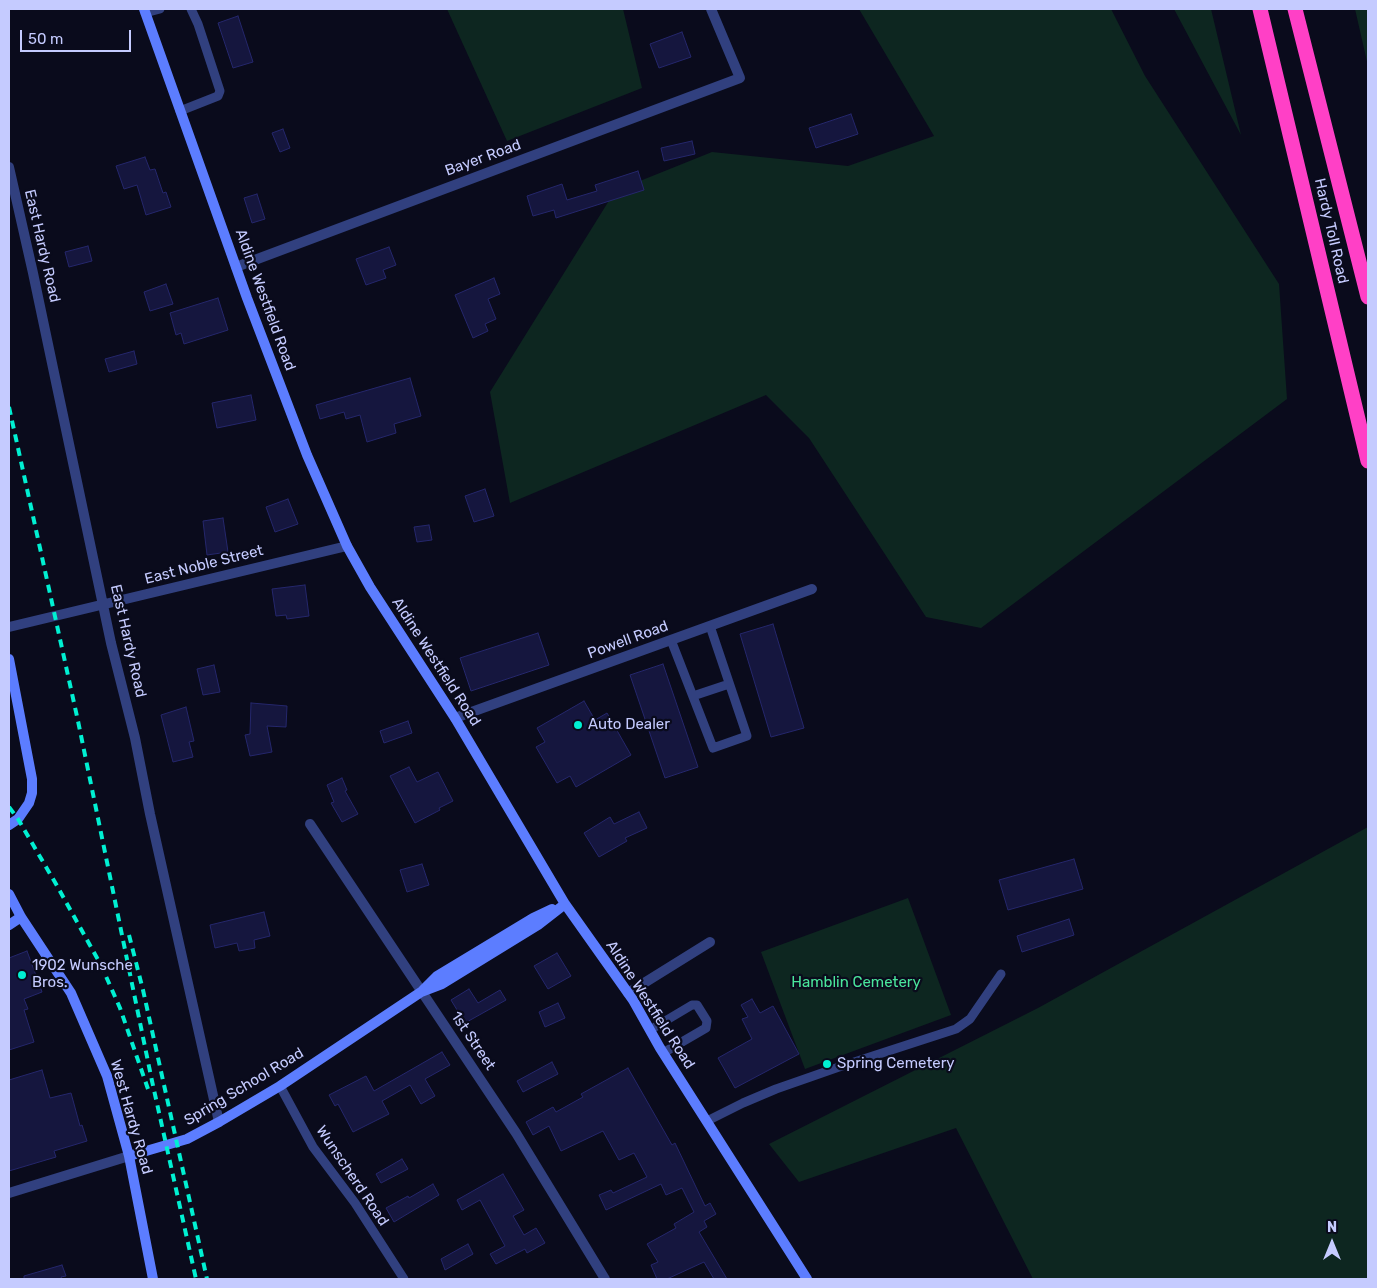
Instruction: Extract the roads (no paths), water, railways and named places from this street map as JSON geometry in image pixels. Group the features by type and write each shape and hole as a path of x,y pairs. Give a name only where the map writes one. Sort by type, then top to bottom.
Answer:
{"highway":[{"name":"Hardy Toll Road","path":"1260,9 1368,461"},
{"name":"Hardy Toll Road","path":"1296,9 1302,42 1368,297"}],"main road":[{"name":"Aldine Westfield Road","path":"144,11 236,266 307,455 347,546 373,592 455,718 565,904 628,993 807,1279"},
{"path":"9,659 32,779 32,793 29,803 18,819 9,824"},
{"name":"West Hardy Road","path":"9,894 71,994 107,1076 129,1156 153,1279"},
{"name":"Spring School Road","path":"129,1156 187,1138 219,1122 280,1086 421,992 437,976 533,918 565,904"},
{"path":"9,926 22,917"}],"street":[{"name":"Bayer Road","path":"236,266 740,78 711,9"},
{"name":"East Hardy Road","path":"9,168 111,643 135,738 152,824 219,1122"},
{"name":"East Noble Street","path":"9,628 347,546"},
{"name":"Powell Road","path":"455,718 812,589"},
{"name":"1st Street","path":"310,824 516,1133 605,1279"},
{"path":"628,993 710,942"},
{"name":"Spring School Road","path":"9,1194 129,1156"}],"lane":[{"path":"144,11 160,9"},
{"path":"180,111 218,96 220,91 198,24 191,9"},
{"path":"671,640 713,748 747,736 710,626"},
{"path":"693,696 730,684"},
{"path":"707,1121 743,1103 838,1067 956,1029 970,1019 1001,974"},
{"path":"650,1030 692,1005 697,1005 707,1021 706,1028 664,1053"},
{"name":"Wunscherd Road","path":"280,1086 313,1147 355,1203 404,1279"}],"railway":[{"path":"9,407 78,721 152,1081 196,1279"},
{"path":"9,807 56,884 101,965 120,1008 148,1089"},
{"path":"129,935 207,1279"}],"place":[{"name":"Auto Dealer","path":"578,725"},
{"name":"1902 Wunsche Bros.","path":"22,975"},
{"name":"Spring Cemetery","path":"827,1064"}],"park label":[{"name":"Hamblin Cemetery","path":"856,983"}]}
